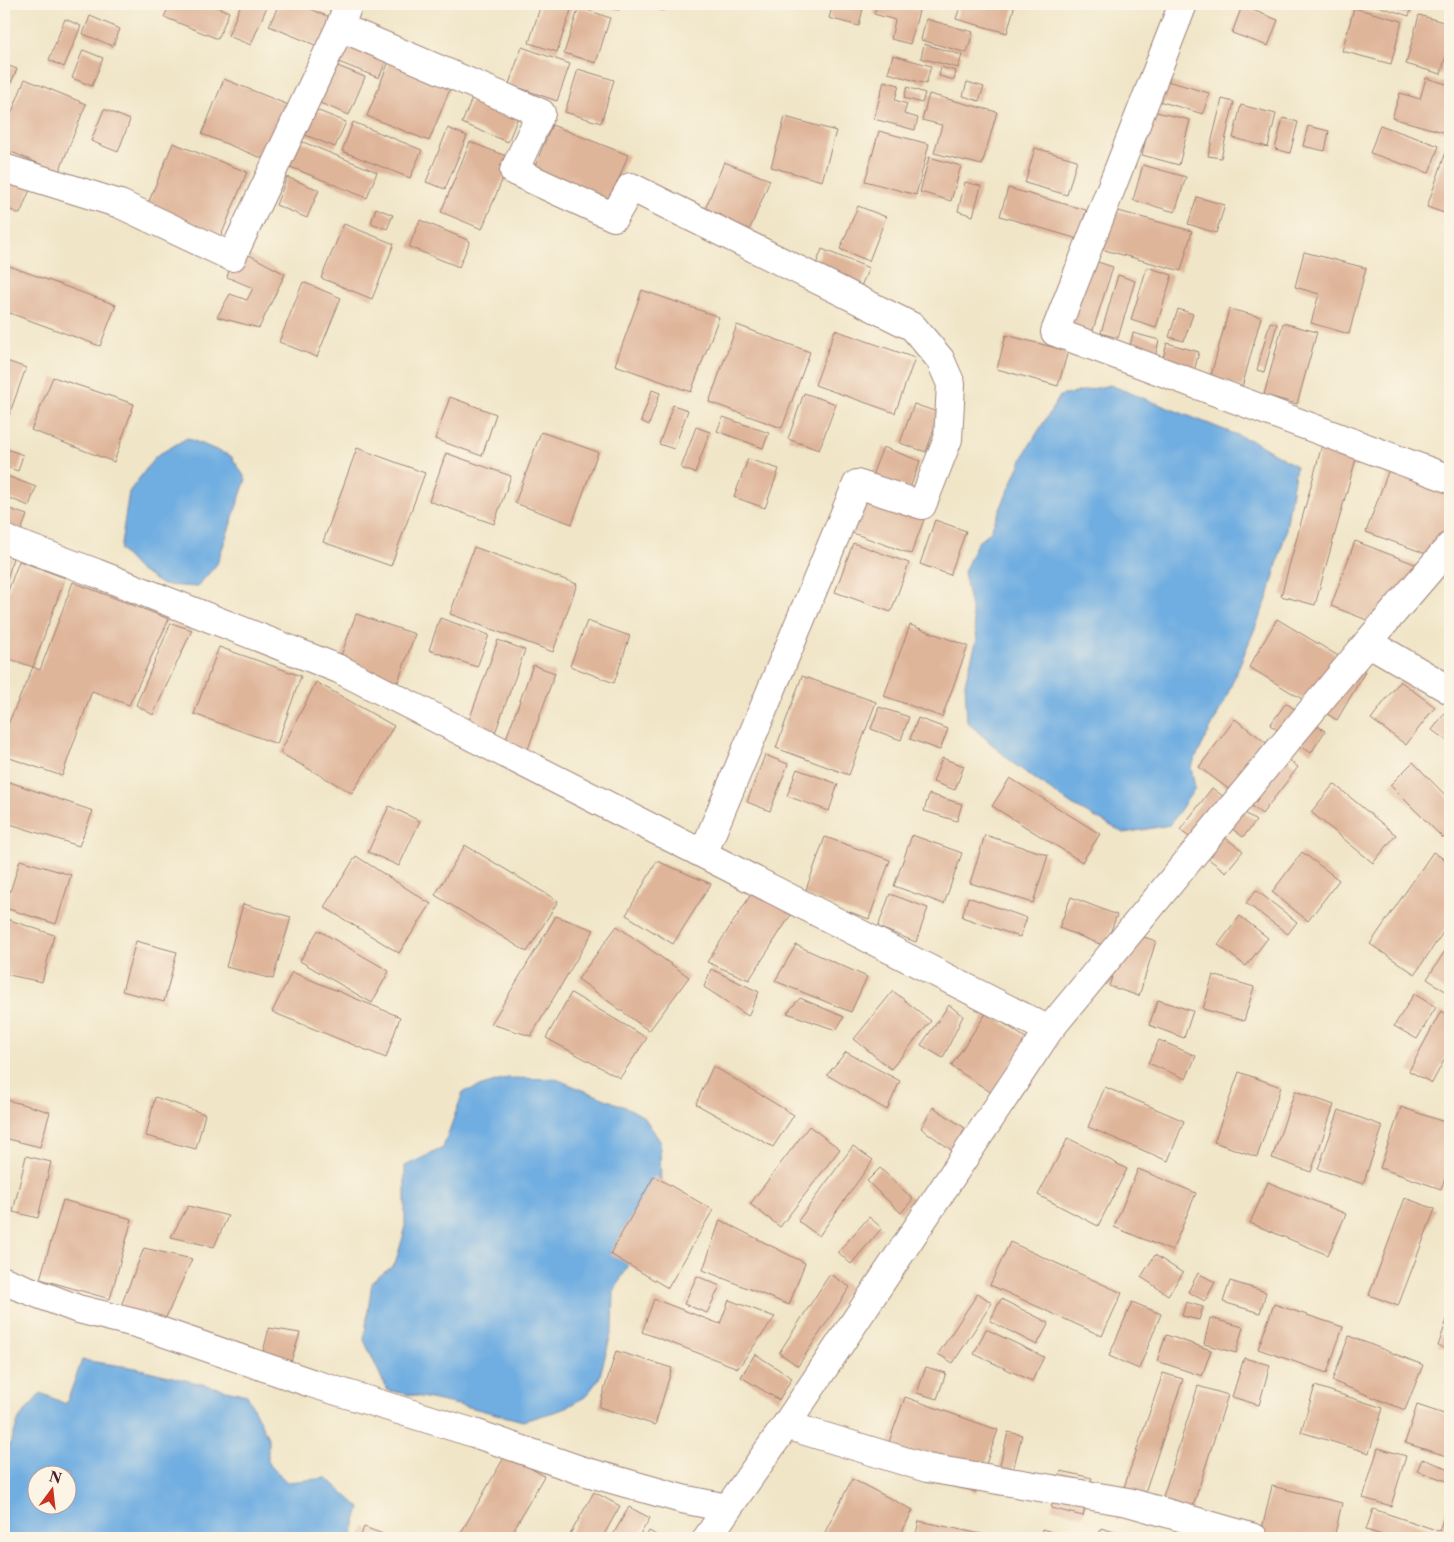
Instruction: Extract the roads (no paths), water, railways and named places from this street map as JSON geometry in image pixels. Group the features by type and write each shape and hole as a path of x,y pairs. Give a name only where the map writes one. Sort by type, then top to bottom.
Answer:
{"street":[{"path":"1183,4 1055,332 1450,479"},
{"path":"4,168 120,204 232,256 344,15 541,113 514,171 614,217 631,187 914,327 940,359 951,384 948,439 922,505 857,484 703,854"},
{"path":"4,539 96,573 339,669 1049,1030"},
{"path":"707,1538 786,1425 1049,1030 1368,642 1450,546"},
{"path":"1368,642 1450,690"},
{"path":"4,1280 78,1309 139,1324 311,1382 474,1433 580,1470 682,1499 728,1508"},
{"path":"786,1425 927,1468 1128,1502 1254,1538"}],"water":[{"path":"1110,385 1255,442 1296,466 1285,535 1268,597 1225,700 1191,767 1195,788 1170,825 1124,833 1072,805 1014,764 967,722 965,683 977,639 964,572 977,543 990,532 1026,451 1060,396"},
{"path":"187,438 231,456 246,479 217,564 197,587 163,585 139,570 120,550 129,492 156,456"},
{"path":"508,1078 556,1079 630,1109 644,1117 660,1141 661,1191 633,1258 614,1290 613,1327 599,1379 585,1397 561,1410 523,1421 473,1408 387,1390 364,1340 372,1282 395,1264 405,1230 405,1166 443,1148 463,1092"},
{"path":"82,1360 136,1368 247,1395 268,1438 268,1463 287,1482 327,1478 360,1508 351,1538 4,1538 4,1462 19,1419 41,1393 66,1404"}]}
